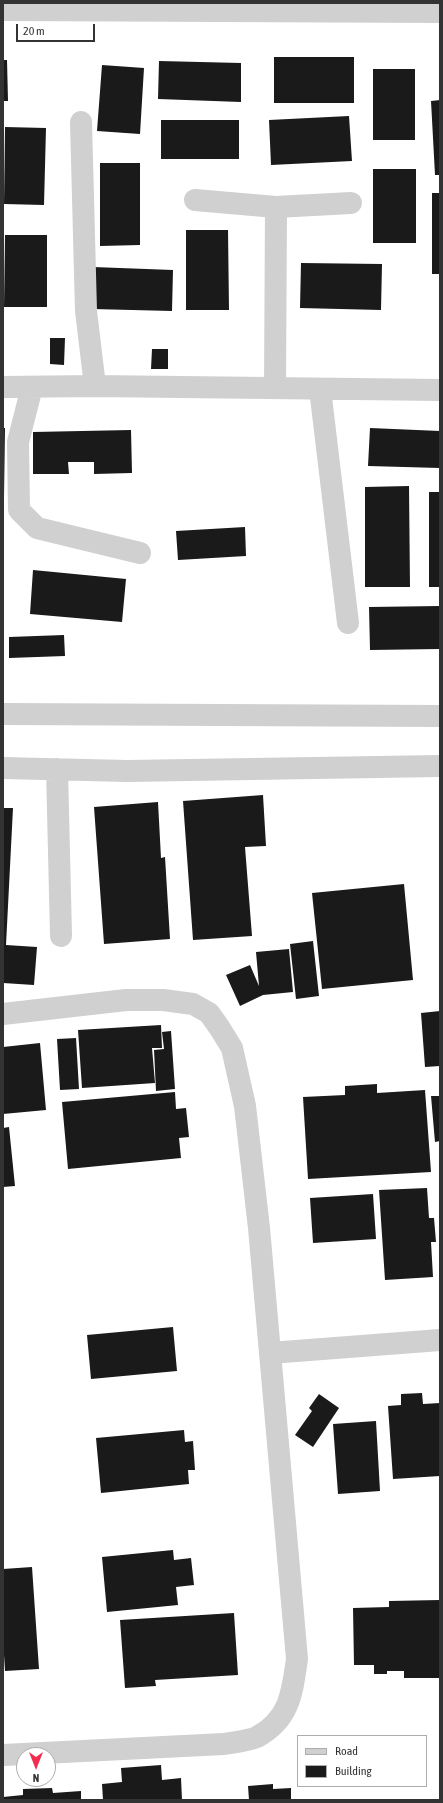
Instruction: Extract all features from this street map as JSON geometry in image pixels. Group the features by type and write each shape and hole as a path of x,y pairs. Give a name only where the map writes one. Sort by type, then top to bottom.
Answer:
{"street":[{"path":"3,10 440,12"},
{"path":"81,122 86,311 95,386"},
{"path":"195,200 276,206 351,203"},
{"path":"275,388 276,206"},
{"path":"3,386 440,390"},
{"path":"32,387 18,442 19,510 37,528 140,553"},
{"path":"320,389 348,623"},
{"path":"3,714 440,716"},
{"path":"3,768 127,771 440,766"},
{"path":"57,769 61,936"},
{"path":"3,1014 126,1000 163,1000 193,1004 209,1014 232,1048 244,1106 259,1228 297,1659 291,1698 279,1722 256,1737 224,1744 3,1755"},
{"path":"270,1353 440,1340"}],"building":[{"path":"274,57 354,57 354,103 274,103"},
{"path":"3,60 7,60 8,101 3,101"},
{"path":"159,61 241,63 241,102 158,99"},
{"path":"102,65 144,68 140,134 97,131"},
{"path":"373,69 415,69 415,140 373,140"},
{"path":"440,100 440,175 435,175 431,101"},
{"path":"349,116 352,161 271,165 269,120"},
{"path":"161,120 239,120 239,159 161,159"},
{"path":"5,127 46,128 44,205 4,204"},
{"path":"100,163 140,163 140,245 100,246"},
{"path":"373,169 416,169 416,243 373,243"},
{"path":"432,193 440,193 440,274 432,274"},
{"path":"186,230 228,230 229,310 186,310"},
{"path":"5,235 47,235 47,307 4,307"},
{"path":"301,263 382,264 381,310 300,308"},
{"path":"93,267 173,270 172,311 92,309"},
{"path":"50,338 65,338 64,365 50,364"},
{"path":"152,349 168,349 168,369 151,369"},
{"path":"3,428 5,428 4,497 3,497"},
{"path":"370,428 440,431 440,468 368,466"},
{"path":"131,430 132,473 94,474 94,462 68,462 69,474 33,474 33,432"},
{"path":"409,486 410,587 365,587 365,487"},
{"path":"429,492 440,492 440,587 429,587"},
{"path":"245,527 246,556 178,560 176,531"},
{"path":"33,570 126,579 122,622 30,614"},
{"path":"440,606 440,649 370,650 369,607"},
{"path":"64,635 65,656 9,658 9,637"},
{"path":"263,795 266,846 245,847 252,936 193,940 183,801"},
{"path":"158,802 161,858 165,857 170,939 104,944 94,807"},
{"path":"3,808 13,808 6,945 37,947 34,985 3,983"},
{"path":"404,884 413,980 322,989 312,893"},
{"path":"313,941 319,996 296,999 290,944"},
{"path":"289,949 293,992 263,995 240,1006 226,975 250,965 259,986 256,952"},
{"path":"440,1011 440,1066 425,1067 421,1013"},
{"path":"161,1025 162,1048 152,1048 155,1083 82,1088 78,1030"},
{"path":"171,1031 175,1089 156,1091 154,1050 164,1049 162,1032"},
{"path":"76,1038 79,1089 60,1090 57,1039"},
{"path":"40,1043 46,1110 3,1114 3,1047"},
{"path":"377,1084 377,1093 425,1090 431,1172 308,1179 303,1097 345,1095 345,1086"},
{"path":"175,1092 176,1109 186,1108 189,1137 179,1138 181,1158 68,1169 62,1102"},
{"path":"431,1096 440,1096 440,1141 435,1142"},
{"path":"9,1127 15,1186 3,1187 3,1128"},
{"path":"427,1188 429,1218 434,1218 436,1242 431,1242 433,1277 385,1280 379,1190"},
{"path":"373,1194 376,1239 313,1243 310,1198"},
{"path":"173,1327 177,1371 91,1379 87,1335"},
{"path":"422,1393 423,1404 440,1403 440,1476 393,1479 388,1406 401,1405 401,1394"},
{"path":"319,1394 339,1408 313,1447 295,1435 312,1411 309,1408"},
{"path":"376,1421 380,1491 338,1494 333,1424"},
{"path":"184,1430 185,1442 193,1441 195,1470 188,1470 189,1484 101,1493 96,1438"},
{"path":"173,1550 174,1560 191,1558 194,1585 176,1587 178,1605 107,1612 102,1557"},
{"path":"32,1567 39,1669 5,1671 3,1639 3,1569"},
{"path":"440,1600 440,1678 404,1678 404,1671 387,1671 387,1674 374,1674 374,1665 354,1665 353,1608 389,1607 389,1601"},
{"path":"234,1613 238,1675 155,1680 156,1686 125,1688 120,1620"},
{"path":"161,1765 162,1780 181,1778 182,1800 103,1800 102,1784 122,1782 121,1768"},
{"path":"273,1784 273,1789 291,1788 291,1800 249,1800 248,1786"},
{"path":"52,1788 53,1793 81,1791 81,1800 3,1800 3,1797 23,1795 23,1789"}]}
